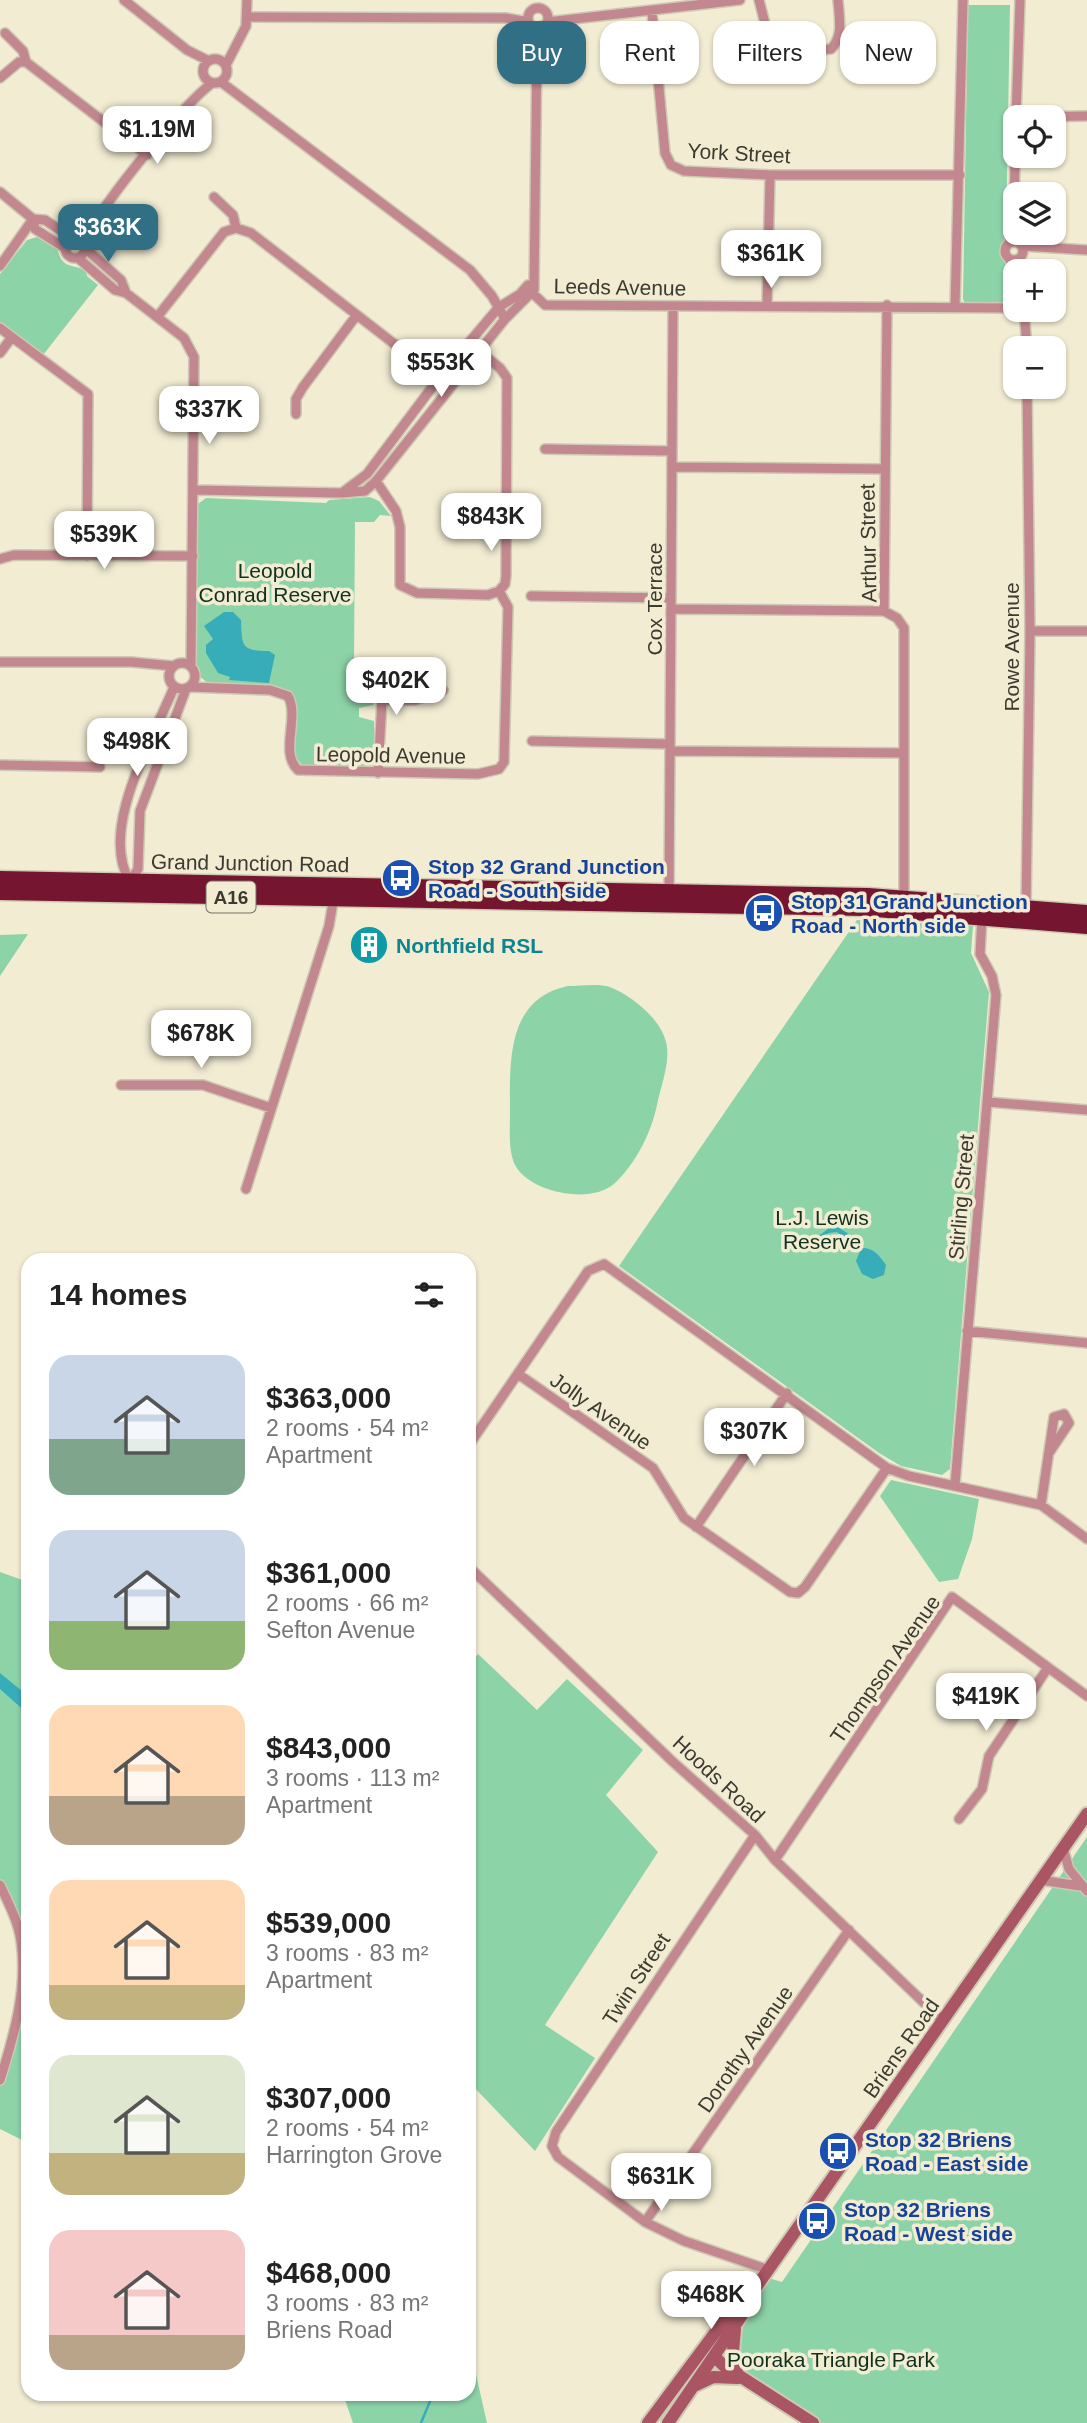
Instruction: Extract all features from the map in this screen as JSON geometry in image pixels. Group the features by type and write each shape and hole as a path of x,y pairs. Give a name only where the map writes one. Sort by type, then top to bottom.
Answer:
{"highway":[{"name":"Grand Junction Road","path":"0,879 129,888 669,899 904,898 1087,926"},
{"name":"Grand Junction Road","path":"0,892 129,888"},
{"name":"Grand Junction Road","path":"669,899 982,911 1026,908 1087,913"}],"main road":[{"name":"Briens Road","path":"709,2352 735,2325 745,2303 1087,1814"},
{"name":"Briens Road","path":"709,2352 732,2310 745,2303"},
{"path":"735,2325 733,2351 740,2373"},
{"path":"709,2352 721,2364 740,2373 813,2423"},
{"path":"668,2423 693,2387 709,2352"},
{"path":"648,2423 709,2352"},
{"path":"693,2387 715,2376 740,2373"}],"street":[{"path":"124,0 470,270 505,319"},
{"path":"213,72 226,65 237,42 247,17 247,0"},
{"path":"247,17 506,18 538,14 570,19 652,12 740,0"},
{"path":"759,0 771,47 785,53 831,49 838,42 838,0"},
{"path":"955,307 963,0"},
{"path":"1014,0 1018,13"},
{"path":"1016,105 1020,0"},
{"name":"York Street","path":"652,12 665,153 671,165 684,171 770,175 960,174"},
{"path":"195,490 342,493 365,491 376,481 529,290 535,264 538,14"},
{"path":"5,33 23,51 26,62 147,155"},
{"path":"78,258 80,242 237,42"},
{"path":"0,78 19,62 26,62"},
{"path":"1066,116 1087,116"},
{"path":"767,305 770,175"},
{"path":"0,192 33,219 45,220 80,242 121,280 126,293"},
{"path":"214,197 233,215 236,228"},
{"path":"33,219 35,229 65,248 69,256 78,258 115,290 126,293 184,338 194,357 195,490 190,644 194,670 140,811 138,869 129,888"},
{"path":"0,266 33,219"},
{"path":"158,316 224,232 236,228 251,233 450,387"},
{"path":"65,248 80,242"},
{"path":"1017,245 1017,259"},
{"path":"1016,259 1017,245"},
{"path":"1017,251 1087,250"},
{"path":"342,493 367,474 439,378 499,307 529,290"},
{"name":"Leeds Avenue","path":"529,290 545,305 1003,308"},
{"name":"Arthur Street","path":"887,305 884,611 897,618 904,628 904,898"},
{"name":"Cox Terrace","path":"669,899 673,306"},
{"path":"296,414 296,399 303,387 356,316"},
{"path":"0,328 88,394 87,556"},
{"path":"0,353 12,337"},
{"path":"376,481 397,511 400,527 400,585 417,593 488,595 499,591 505,584 507,378 469,343"},
{"name":"Rowe Avenue","path":"1026,908 1030,631 1027,399"},
{"path":"545,449 672,451"},
{"path":"672,467 884,469"},
{"path":"0,552 15,555 193,556"},
{"path":"0,559 15,555"},
{"name":"Leopold Avenue","path":"172,684 188,688 217,687 281,692 288,696 292,710 290,757 298,770 478,774 499,769 504,762 508,607 499,591"},
{"path":"531,596 671,598"},
{"path":"671,609 884,611"},
{"path":"1030,631 1087,631"},
{"path":"129,888 120,866 121,813 172,684 177,664 190,644"},
{"name":"Leopold Avenue","path":"0,662 131,662 149,666 177,664 194,670 217,687"},
{"path":"149,666 172,684"},
{"path":"378,773 382,700 415,701 443,690"},
{"path":"532,741 670,748 904,753"},
{"path":"0,765 100,767"},
{"path":"246,1189 329,926 334,892"},
{"name":"Stirling Street","path":"954,1485 996,995 992,976 980,954 982,911"},
{"path":"121,1085 203,1085 271,1108"},
{"path":"988,1102 1087,1110"},
{"path":"476,1435 588,1271 604,1264 887,1468 909,1476 1041,1505 1087,1539"},
{"path":"967,1331 1087,1343"},
{"name":"Jolly Avenue","path":"518,1374 653,1468 677,1509 696,1527 790,1592 798,1593 887,1468"},
{"path":"696,1527 787,1394"},
{"path":"1041,1505 1049,1453"},
{"name":"Hoods Road","path":"476,1574 672,1761 755,1835 775,1860 943,2021"},
{"name":"Thompson Avenue","path":"775,1860 953,1598 1087,1696"},
{"path":"959,1819 982,1788 989,1756 1047,1669"},
{"name":"Twin Street","path":"645,2222 558,2157 552,2146 563,2121 755,1835"},
{"path":"1063,1848 1069,1869 1083,1888"},
{"path":"1040,1880 1083,1888"},
{"path":"0,1885 21,1939"},
{"name":"Dorothy Avenue","path":"645,2222 849,1930"},
{"path":"0,2080 13,2042 21,1995"},
{"path":"645,2222 684,2241 769,2270"}],"green space":[{"path":"968,5 1010,5 1008,105 1003,105 1003,168 1007,168 1007,182 1003,182 1004,245 1000,255 1003,260 1003,305 965,303"},
{"path":"37,237 57,248 64,262 86,270 87,276 98,285 43,355 0,322 0,274 27,240"},
{"name":"Leopold Conrad Reserve","path":"370,497 379,501 391,516 380,515 374,522 355,522 354,663 388,664 387,693 376,692 373,705 359,708 359,717 374,721 375,760 367,770 303,767 295,756 295,704 292,696 209,684 198,675 194,665 198,504 206,498 326,503 329,500"},
{"name":"L.J. Lewis Reserve","path":"857,920 973,926 971,953 989,992 950,1469 942,1475 901,1466 879,1453 619,1266"},
{"path":"28,934 0,976 0,935"},
{"path":"568,986 605,986 627,996 644,1009 658,1025 667,1049 665,1073 654,1116 642,1147 615,1183 605,1190 592,1193 562,1193 534,1183 515,1165 510,1146 510,1073 516,1035 522,1018 533,1004 548,993"},
{"path":"891,1480 979,1499 972,1539 958,1579 939,1582 880,1496"},
{"path":"0,1572 21,1580 21,2140 0,2129 0,2079 19,2007 17,1923 0,1885"},
{"path":"478,1654 537,1710 567,1679 643,1750 606,1795 658,1852 545,2025 595,2058 535,2151 476,2089"},
{"name":"Pooraka Triangle Park","path":"1087,1837 1087,2423 812,2423 738,2367 735,2344 746,2308 762,2276 782,2282"},
{"path":"476,2374 487,2423 353,2423 345,2401 476,2401"}],"water":[{"path":"224,612 233,612 241,620 243,641 248,648 269,651 275,655 269,683 229,680 230,677 218,673 206,653 206,645 213,639 204,626"},
{"path":"838,1227 853,1237 862,1248 870,1249 878,1255 886,1265 884,1275 873,1279 862,1274 856,1261 860,1251 837,1232 829,1233 815,1244 813,1240 828,1229"},
{"path":"0,1673 21,1690 21,1708 0,1689"}],"waterway":[{"path":"421,2423 430,2401"}],"place":[{"name":"Stop 32 Grand Junction Road - South side","path":"401,878"},
{"name":"Stop 31 Grand Junction Road - North side","path":"764,913"},
{"name":"Northfield RSL","path":"369,945"},
{"name":"Stop 32 Briens Road - East side","path":"838,2151"},
{"name":"Stop 32 Briens Road - West side","path":"817,2221"}]}
